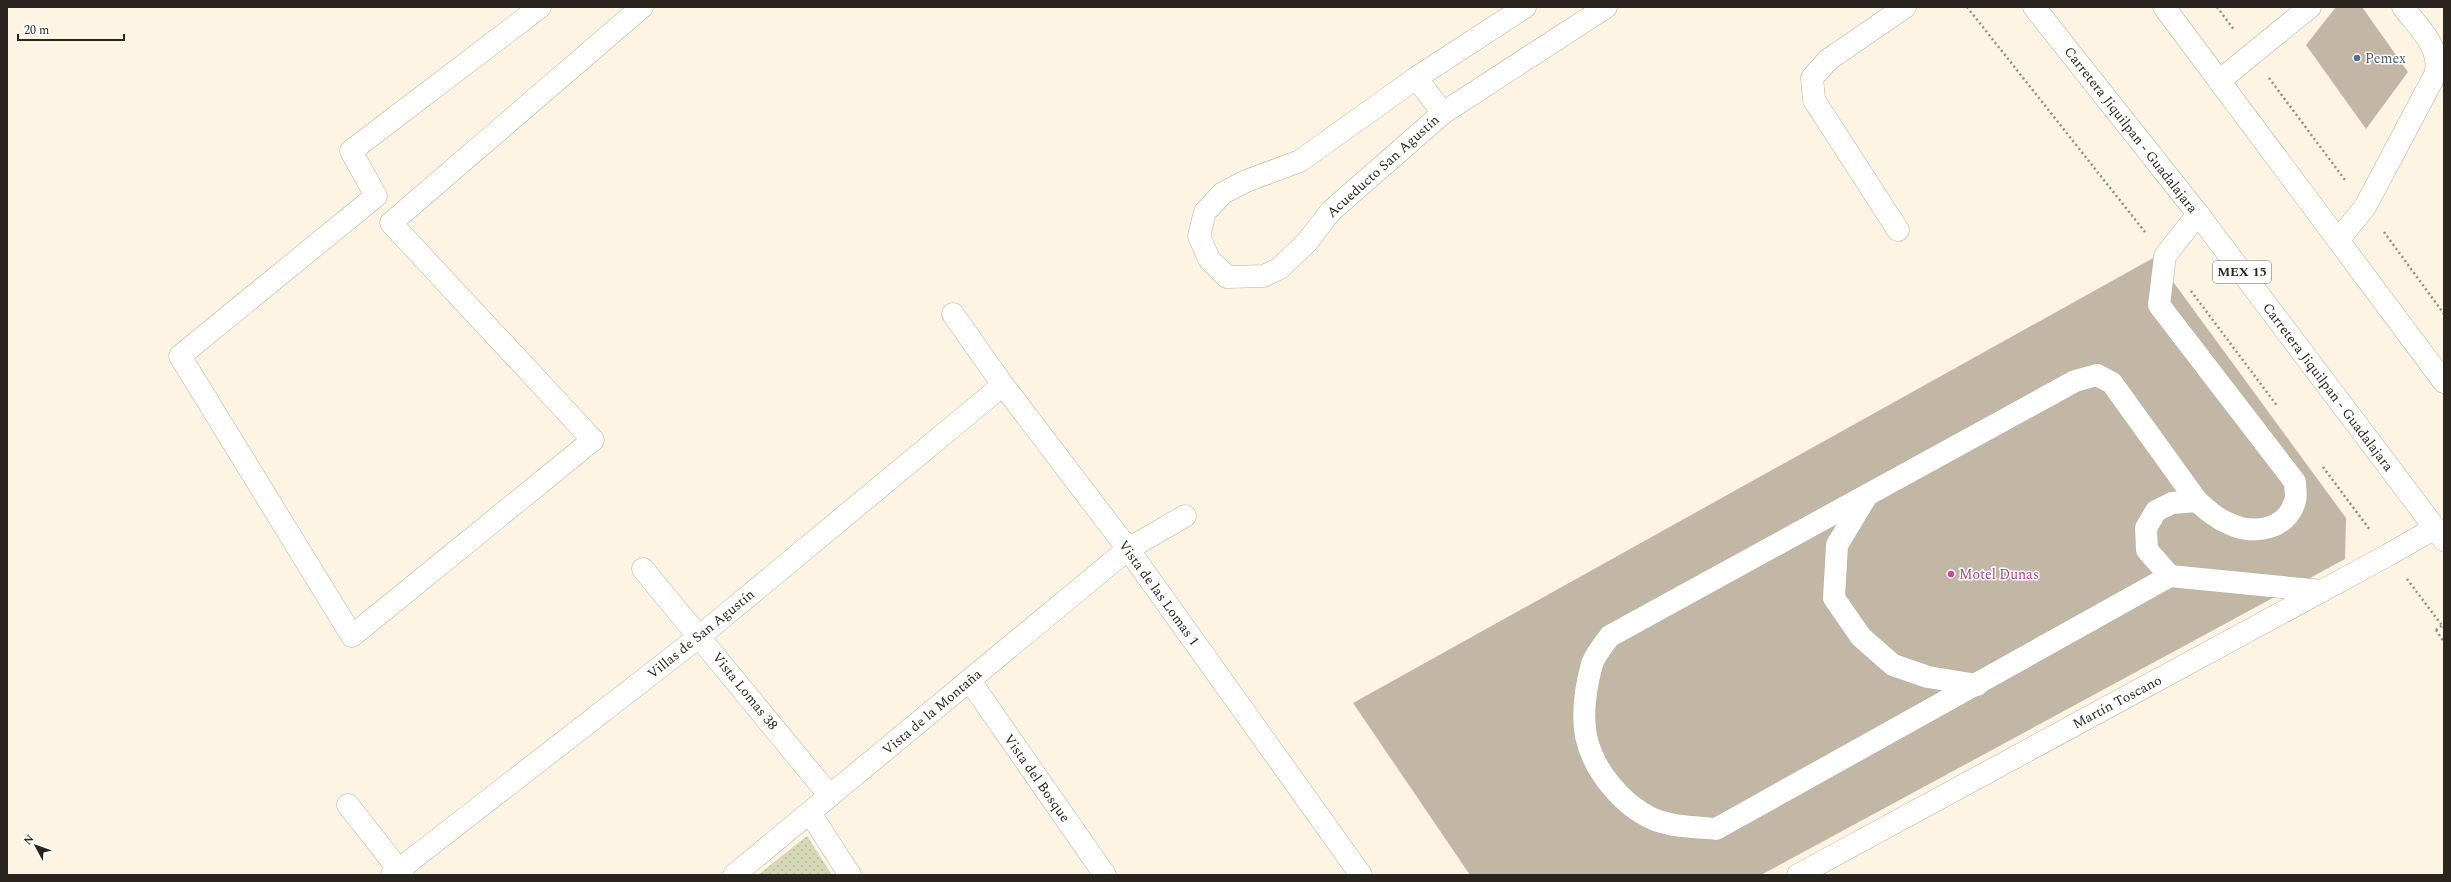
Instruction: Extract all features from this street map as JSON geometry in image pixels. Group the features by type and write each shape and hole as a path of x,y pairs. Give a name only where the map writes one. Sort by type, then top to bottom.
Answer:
{"main road":[{"path":"540,7 351,151 376,196 180,356 352,636 593,440 391,223 642,7"},
{"name":"Acueducto San Agustín","path":"1524,7 1416,78 1300,162 1246,181 1223,193 1205,212 1199,236 1209,259 1227,278 1264,276 1280,268 1307,242 1331,211 1443,113 1606,7"},
{"path":"1898,230 1814,100 1812,78 1828,60 1905,7"},
{"name":"Carretera Jiquilpan - Guadalajara","path":"2034,7 2198,214 2439,534"},
{"path":"2164,7 2218,81 2441,372"},
{"path":"2218,81 2310,7"},
{"path":"2338,239 2365,207 2438,66 2433,47 2403,7"},
{"path":"1416,78 1443,113"},
{"path":"2198,214 2166,256 2159,305 2295,482 2295,500 2285,519 2268,530 2231,524 2213,515 2197,501 2112,383 2097,375 2075,381 1866,497 1610,636 1592,663 1586,700 1586,736 1597,766 1622,798 1653,819 1687,826 1716,829 1977,685 2170,576 2322,591"},
{"name":"Vista de las Lomas 1","path":"952,314 1003,385 1128,549 1361,875"},
{"name":"Villas de San Agustín","path":"398,873 700,636 1003,385"},
{"path":"1866,497 1838,546 1834,598 1861,637 1893,665 1928,677 1977,685"},
{"path":"2170,576 2147,550 2146,528 2156,511 2172,503 2197,501"},
{"name":"Vista de la Montaña","path":"734,875 1128,549 1185,516"},
{"name":"Martín Toscano","path":"1798,875 2322,591 2439,534"},
{"name":"Vista Lomas 38","path":"643,569 700,636 830,796"},
{"name":"Vista del Bosque","path":"970,681 1105,875"},
{"path":"348,804 398,873"},
{"path":"810,813 850,875"}],"path":[{"path":"2217,7 2444,314"},
{"path":"2444,624 2436,630 2444,642"}],"green space":[{"path":"807,836 832,875 758,875"}],"building":[{"name":"Pemex","path":"2336,7 2362,7 2408,72 2366,129 2306,45"},
{"name":"Motel Dunas","path":"2155,257 2346,518 2345,559 1761,875 1470,875 1353,703"}],"place":[{"name":"Pemex","path":"2357,58"},
{"name":"Motel Dunas","path":"1951,574"}]}
